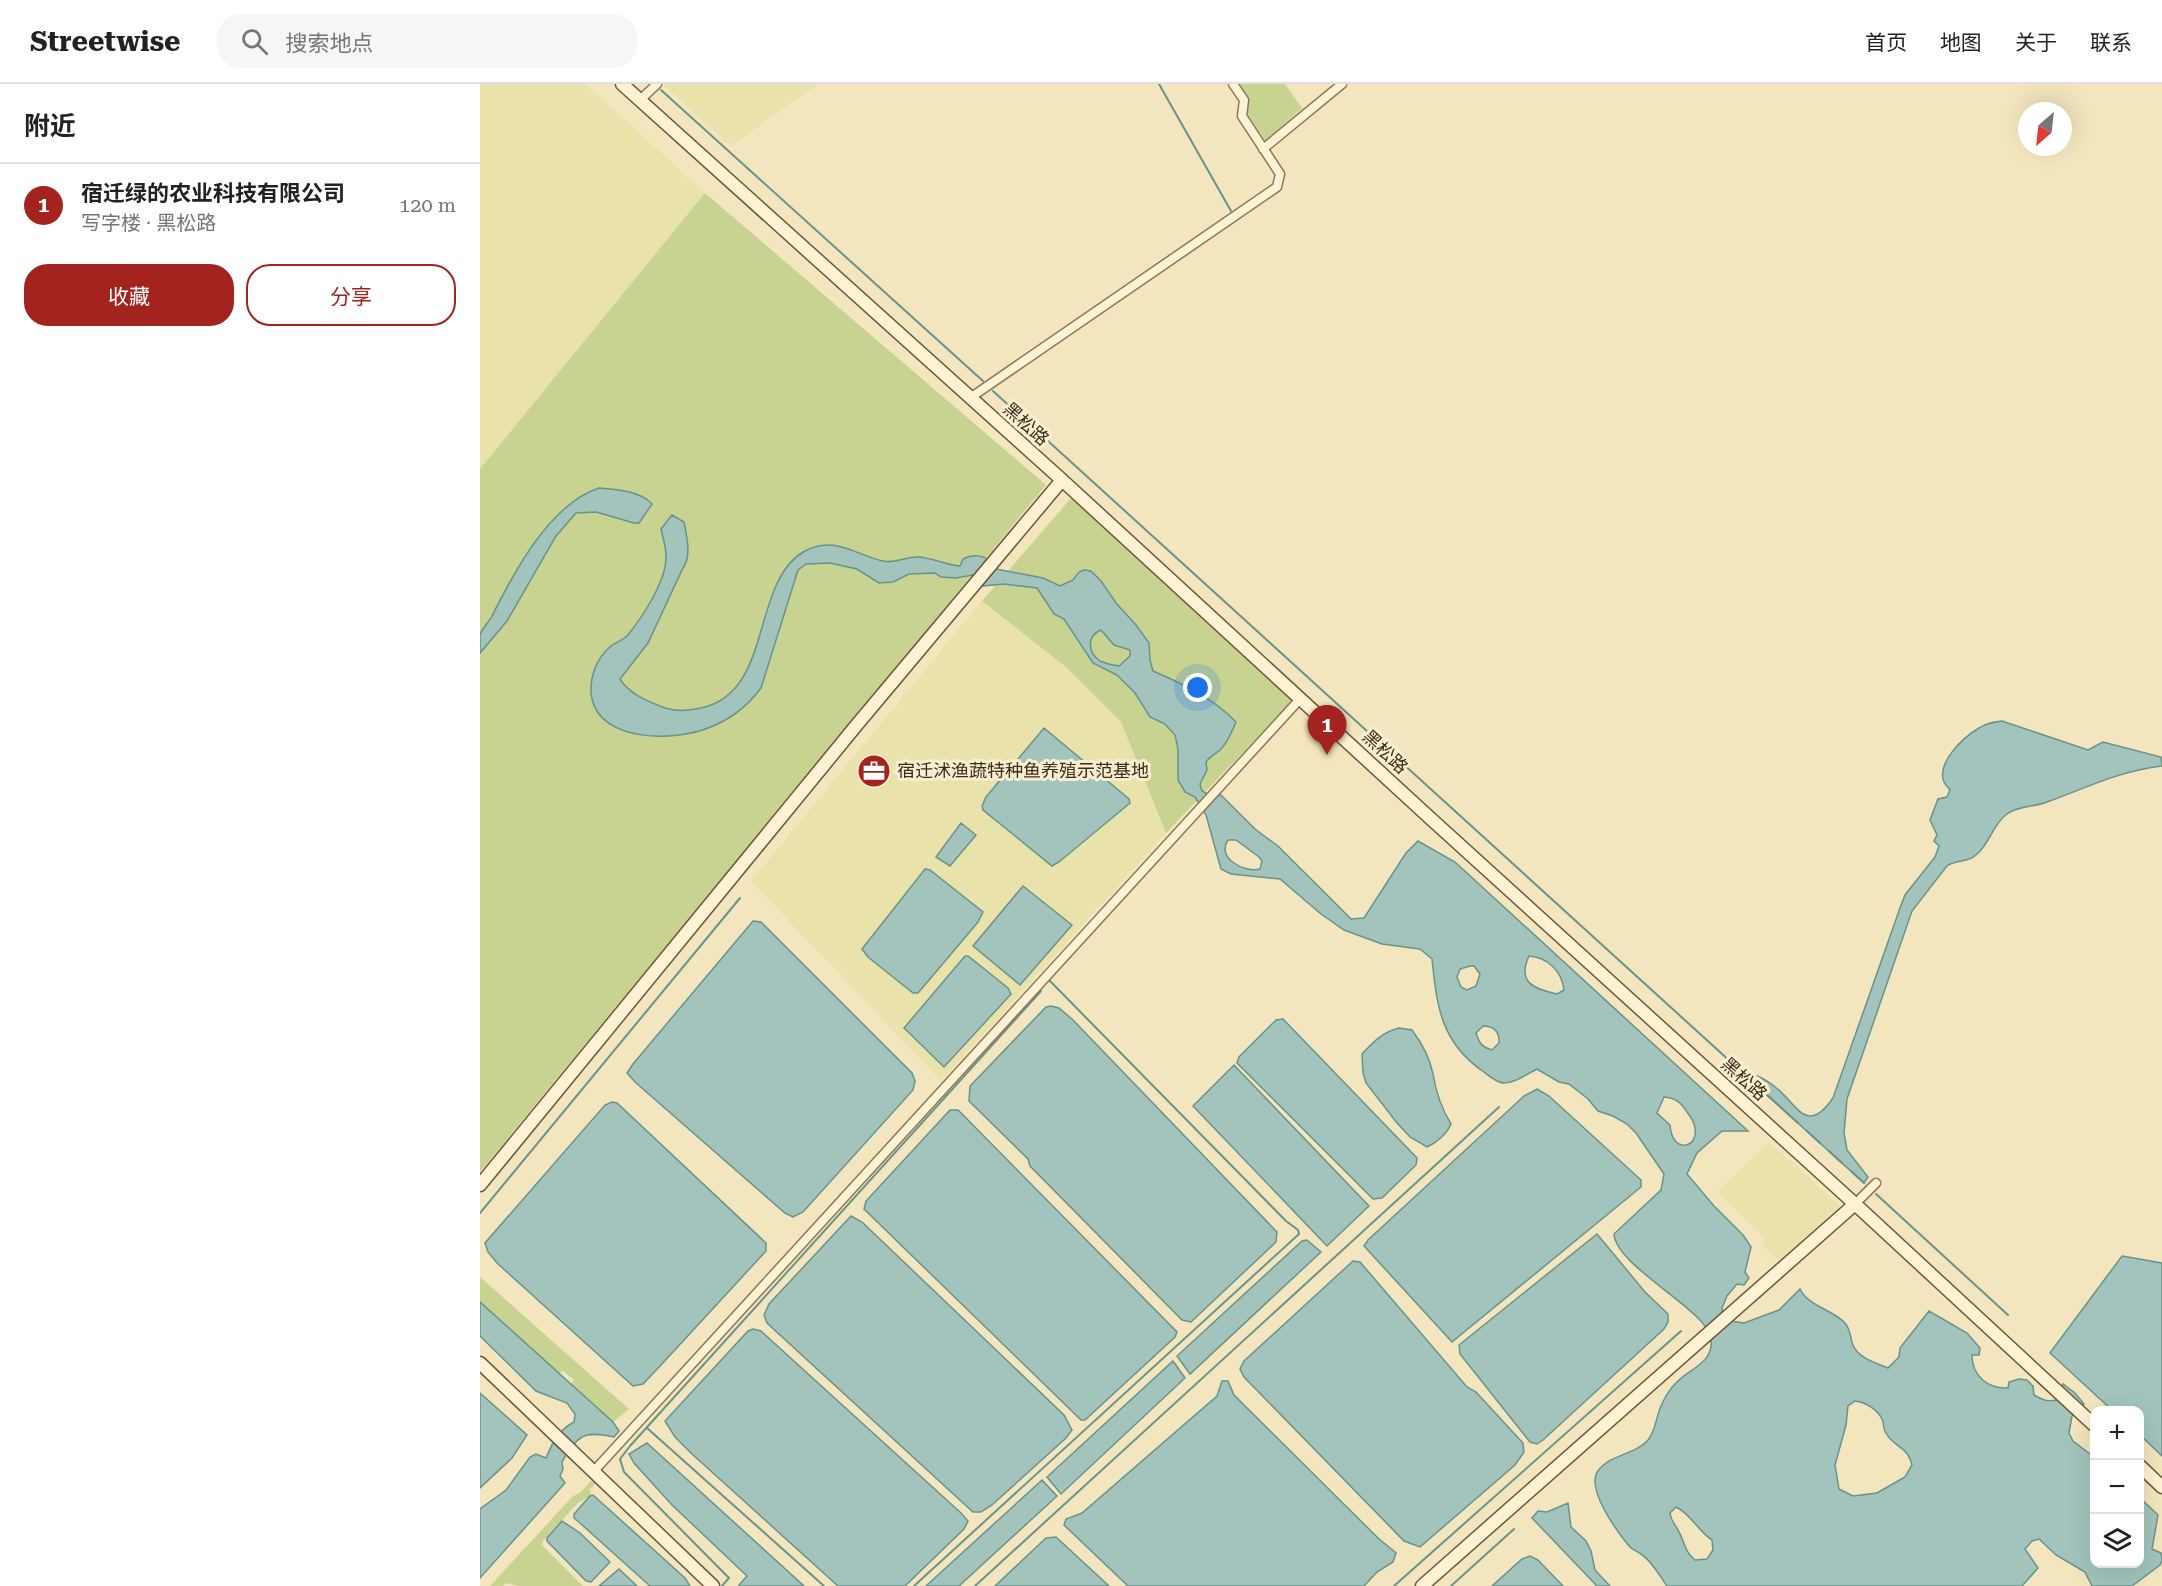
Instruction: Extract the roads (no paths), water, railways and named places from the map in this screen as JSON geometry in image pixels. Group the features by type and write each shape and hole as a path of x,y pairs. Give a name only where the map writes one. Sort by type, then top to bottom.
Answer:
{"street":[{"name":"黑松路","path":"622,84 1062,480 1300,699 1859,1200 2090,1420"},
{"path":"640,100 657,84"},
{"path":"970,398 1277,187 1280,174 1242,116 1244,100 1233,84"},
{"path":"1263,149 1342,84"},
{"path":"480,1185 840,745 1062,480"},
{"path":"594,1471 1300,699"},
{"path":"1422,1586 1738,1308 1876,1183"},
{"path":"480,1363 713,1586"},
{"path":"2144,1471 2162,1487"}],"water":[{"path":"599,488 635,493 652,504 639,523 596,512 576,513 556,536 507,621 480,653 481,632 535,542 565,509 581,496"},
{"path":"672,515 684,522 688,547 687,559 648,643 620,679 640,697 674,710 701,708 724,698 740,681 751,660 776,586 788,566 805,551 826,545 845,548 888,562 919,557 960,566 963,559 971,556 981,556 991,561 979,576 956,578 941,577 935,573 909,574 893,582 879,583 857,569 830,563 806,564 798,570 761,688 750,701 731,717 708,728 677,735 641,735 624,731 610,724 599,713 592,699 591,684 594,670 601,657 611,646 627,636 640,619 658,587 666,556 661,529"},
{"path":"996,569 1043,578 1060,586 1073,580 1079,572 1091,571 1149,643 1153,671 1208,699 1236,722 1223,746 1206,762 1207,770 1200,784 1202,791 1213,797 1221,795 1255,829 1278,846 1351,919 1364,918 1406,853 1418,841 1455,862 1748,1131 1722,1131 1697,1153 1687,1174 1743,1235 1751,1247 1745,1272 1749,1278 1744,1285 1737,1284 1727,1296 1722,1308 1723,1315 1731,1321 1744,1323 1779,1310 1800,1289 1809,1300 1845,1323 1855,1350 1868,1360 1888,1368 1899,1357 1900,1348 1929,1311 1967,1333 1980,1348 1979,1355 1972,1355 1973,1362 1978,1375 1988,1384 2008,1388 2009,1382 2019,1379 2027,1380 2033,1386 2034,1395 2051,1401 2057,1400 2063,1384 2084,1404 2072,1416 2069,1433 2073,1441 2090,1454 2090,1568 2144,1568 2144,1502 2158,1515 2152,1549 2161,1553 2160,1565 2132,1586 2092,1586 2085,1572 2056,1555 2039,1539 2032,1541 2025,1549 2038,1568 2022,1586 1667,1586 1652,1564 1630,1547 1618,1532 1599,1499 1595,1479 1603,1465 1636,1449 1648,1440 1669,1391 1681,1378 1705,1360 1711,1347 1711,1339 1706,1328 1695,1315 1630,1260 1619,1247 1614,1234 1661,1190 1664,1174 1636,1133 1627,1124 1598,1111 1588,1099 1569,1084 1559,1082 1537,1069 1516,1080 1503,1083 1493,1079 1470,1061 1458,1049 1444,1023 1436,993 1432,959 1420,949 1382,944 1344,930 1321,914 1280,879 1231,874 1221,869 1206,815 1195,797 1185,792 1178,780 1178,749 1175,735 1165,724 1150,717 1135,693 1117,675 1093,663 1064,619 1054,614 1037,588 1004,584 982,586","holes":["1101,630 1114,645 1130,650 1130,656 1119,666 1100,661 1093,654 1090,645 1096,633","1228,840 1236,840 1259,857 1262,861 1260,869 1247,869 1234,863 1226,853 1225,847","1529,956 1547,962 1557,971 1564,990 1557,994 1534,987 1526,978","1474,966 1480,974 1476,986 1467,990 1461,987 1457,977 1460,969","1483,1026 1490,1027 1497,1033 1499,1043 1492,1050 1483,1046 1476,1033","1664,1097 1677,1101 1692,1119 1694,1139 1686,1145 1681,1145 1672,1135 1670,1125 1657,1113","1855,1401 1867,1404 1874,1409 1880,1415 1889,1438 1910,1458 1912,1465 1905,1477 1877,1493 1853,1496 1839,1489 1835,1465 1846,1425 1848,1406","1676,1507 1681,1510 1712,1540 1713,1550 1707,1559 1695,1560 1691,1557 1670,1513"]},
{"path":"2002,721 2088,750 2103,742 2161,757 2162,766 2117,776 2042,804 2011,811 2002,818 1981,851 1969,859 1947,866 1912,911 1847,1099 1844,1133 1847,1150 1868,1177 1864,1183 1736,1067 1770,1083 1796,1108 1809,1116 1816,1115 1824,1109 1833,1098 1905,895 1935,857 1939,846 1934,841 1937,835 1930,820 1938,799 1947,797 1950,790 1944,782 1944,766 1953,751 1973,732 1987,724"},
{"path":"1044,728 1129,799 1130,803 1052,866 983,810 982,806 986,797"},
{"path":"961,823 976,835 950,866 936,857"},
{"path":"925,869 930,870 983,912 978,922 918,993 913,993 868,957 862,949"},
{"path":"1023,886 1072,925 1020,985 973,946"},
{"path":"753,921 761,922 912,1073 915,1081 913,1090 803,1212 793,1217 785,1213 627,1073"},
{"path":"965,956 1008,988 1011,994 944,1067 904,1028"},
{"path":"1046,1007 1059,1008 1073,1020 1277,1232 1276,1242 1191,1322 1182,1320 1030,1166 1028,1159 969,1101 970,1086"},
{"path":"1283,1019 1417,1158 1416,1165 1382,1198 1373,1199 1237,1063 1239,1057 1276,1020"},
{"path":"1399,1028 1412,1030 1422,1045 1432,1068 1439,1100 1451,1124 1441,1138 1427,1147 1410,1137 1397,1123 1366,1083 1363,1073 1362,1054 1379,1038"},
{"path":"1234,1065 1369,1206 1327,1246 1193,1106"},
{"path":"1537,1089 1549,1096 1641,1180 1641,1187 1452,1342 1364,1246 1524,1096"},
{"path":"612,1102 617,1103 766,1243 766,1251 661,1365 643,1384 633,1386 497,1263 488,1252 485,1243 605,1105"},
{"path":"950,1110 958,1110 1177,1332 1175,1337 1085,1420 1081,1420 864,1209 866,1201"},
{"path":"851,1216 862,1222 1064,1415 1072,1430 992,1505 981,1512 973,1512 767,1323 764,1315 769,1304"},
{"path":"1597,1234 1645,1292 1668,1314 1668,1322 1664,1329 1543,1440 1537,1444 1530,1442 1460,1354 1459,1345"},
{"path":"1307,1240 1321,1252 1190,1374 1177,1356 1302,1241"},
{"path":"2122,1256 2162,1263 2162,1456 2144,1439 2144,1406 2108,1406 2050,1353"},
{"path":"1353,1261 1360,1262 1467,1387 1476,1392 1523,1443 1524,1452 1515,1465 1420,1547 1404,1541 1244,1377 1240,1369 1244,1361"},
{"path":"480,1302 613,1422 619,1431 614,1437 588,1435 572,1446 562,1462 563,1469 560,1476 565,1483 480,1578 480,1509 506,1490 530,1457 536,1454 546,1458 557,1437 574,1422 575,1414 567,1403 536,1391 480,1336"},
{"path":"753,1329 761,1331 968,1521 964,1529 905,1586 838,1586 692,1454 675,1437 665,1421 748,1331"},
{"path":"1173,1361 1185,1378 1061,1494 1047,1477"},
{"path":"1222,1381 1228,1381 1234,1395 1378,1538 1396,1553 1393,1562 1377,1572 1364,1586 1128,1586 1064,1525 1066,1519 1082,1513 1217,1396"},
{"path":"480,1393 527,1435 512,1458 480,1488"},
{"path":"647,1443 804,1586 739,1585 747,1576 672,1505 634,1463 629,1454"},
{"path":"1042,1480 1057,1496 959,1586 926,1586"},
{"path":"593,1495 685,1578 690,1586 650,1586 574,1518 574,1514"},
{"path":"1568,1503 1571,1527 1586,1541 1591,1551 1595,1570 1610,1586 1597,1586 1532,1518 1538,1511 1547,1512"},
{"path":"562,1521 580,1533 610,1562 591,1582 586,1581 547,1541"},
{"path":"1056,1537 1109,1586 995,1586 1046,1538"},
{"path":"1530,1556 1538,1560 1563,1586 1492,1586 1522,1559"},
{"path":"619,1569 637,1586 599,1586"}],"waterway":[{"path":"1159,84 1231,211"},
{"path":"661,90 983,381"},
{"path":"993,391 1798,1123"},
{"path":"480,1213 740,898"},
{"path":"914,1586 1299,1234 1298,1230 1286,1221 1050,981"},
{"path":"722,1586 729,1578 624,1472 620,1459 1041,991"},
{"path":"975,1586 1499,1107"},
{"path":"1807,1131 1820,1143"},
{"path":"1829,1151 1842,1163"},
{"path":"1851,1171 1864,1183"},
{"path":"1876,1194 2008,1315"},
{"path":"1394,1586 1681,1331"},
{"path":"647,1428 824,1586"},
{"path":"1451,1586 1514,1529"}],"place":[{"name":"宿迁绿的农业科技有限公司","path":"1327,755"},
{"name":"宿迁沭渔蔬特种鱼养殖示范基地","path":"874,771"}]}
